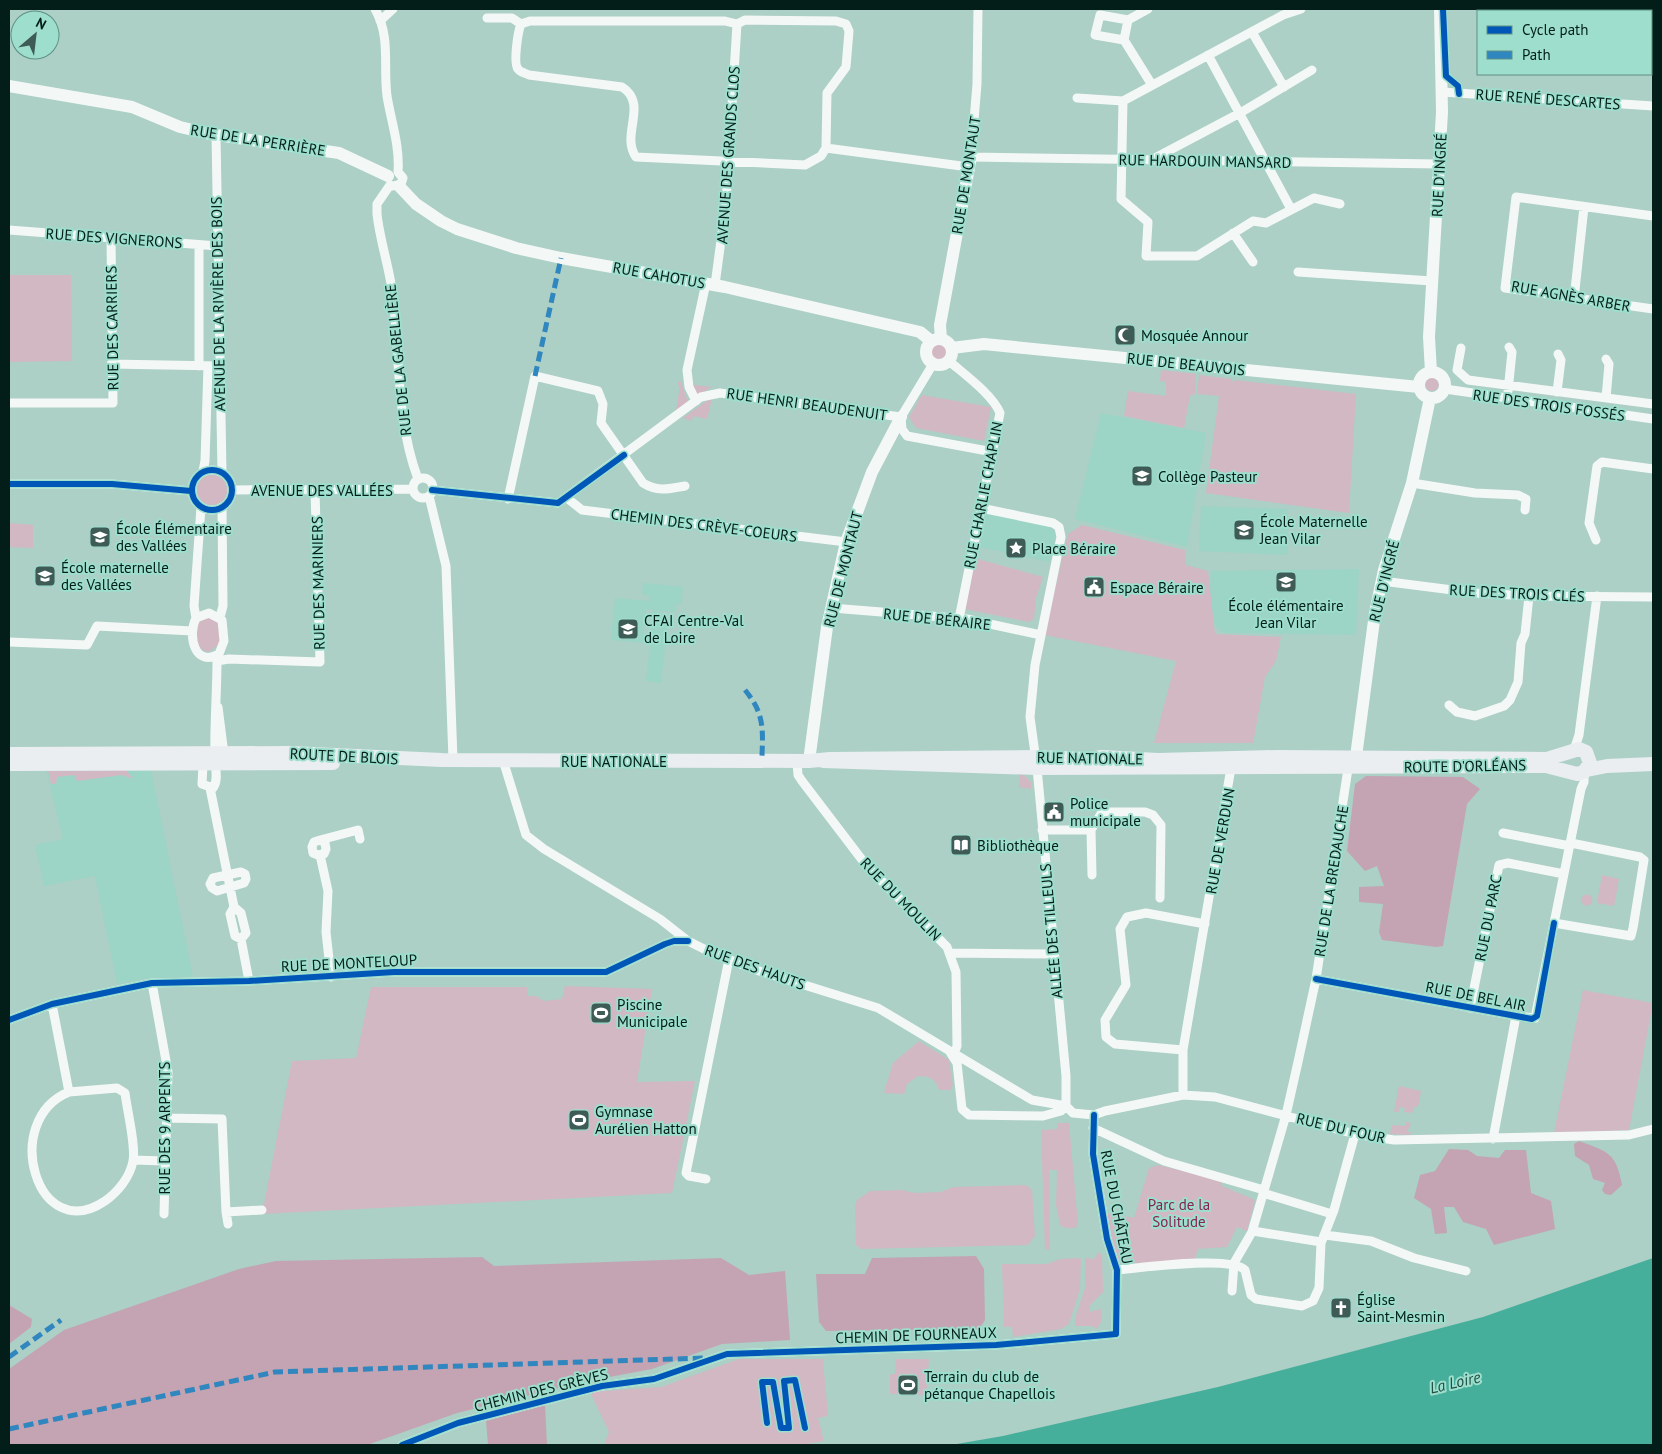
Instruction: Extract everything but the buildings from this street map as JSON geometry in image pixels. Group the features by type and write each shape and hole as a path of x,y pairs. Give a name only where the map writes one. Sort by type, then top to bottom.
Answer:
{"main road":[{"name":"ROUTE D'ORLÉANS","path":"1353,762 1547,760 1579,752 1606,761 1653,764"},
{"path":"1579,752 1590,763 1580,772 1565,763 1579,752"},
{"name":"ROUTE DE BLOIS","path":"9,764 214,759 291,753 406,760"},
{"name":"ROUTE DE BLOIS","path":"9,754 214,759"},
{"name":"RUE NATIONALE","path":"406,760 1036,763 1118,757 1232,762 1353,762"},
{"name":"ROUTE D'ORLÉANS","path":"1353,762 1546,766 1580,772 1633,764"}],"street":[{"path":"374,9 380,20 385,38 386,89 399,159 394,180"},
{"path":"380,20 393,9"},
{"name":"RUE DE MONTAUT","path":"936,340 970,162 977,84 978,9"},
{"path":"1124,40 1095,35 1100,15 1128,20 1148,9"},
{"path":"1077,98 1123,102 1283,15 1301,9"},
{"name":"RUE D'INGRÉ","path":"1432,372 1429,337 1442,92 1440,9"},
{"path":"487,18 512,18 521,24"},
{"path":"530,20 725,21 738,24 744,20 836,20 846,24 849,31 846,67 827,93 826,148 821,156 805,165 636,157 630,147 634,100 631,92 622,87 529,75 519,70 516,65 518,30 521,24 530,20"},
{"path":"1128,20 1124,40 1152,85"},
{"name":"AVENUE DES GRANDS CLOS","path":"696,401 689,387 687,370 711,284 726,203 735,31 738,24"},
{"path":"1252,32 1284,87"},
{"path":"1208,55 1291,209"},
{"path":"1151,160 1240,113 1312,70"},
{"name":"RUE DE LA PERRIÈRE","path":"9,86 132,107 180,127 216,135 339,153 353,158 394,180"},
{"name":"RUE RENÉ DESCARTES","path":"1442,92 1653,106"},
{"path":"1123,102 1121,199 1148,222 1146,256 1197,256 1253,222 1266,223 1314,198 1340,204"},
{"name":"AVENUE DE LA RIVIÈRE DES BOIS","path":"216,135 222,472 230,480 232,490"},
{"name":"RUE HARDOUIN MANSARD","path":"826,148 970,162 1151,160 1439,164"},
{"name":"RUE CAHOTUS","path":"394,180 416,204 433,216 457,229 481,237 561,258 711,284 920,332 936,340"},
{"name":"RUE DE LA GABELLIÈRE","path":"394,180 376,204 393,295 398,373 404,426 410,455 418,479"},
{"name":"RUE AGNÈS ARBER","path":"1653,216 1516,197 1505,288 1653,309"},
{"path":"1574,299 1584,207"},
{"name":"RUE DES VIGNERONS","path":"9,230 218,246"},
{"path":"1233,234 1252,262"},
{"name":"RUE DES CARRIERS","path":"9,403 113,403 111,364 111,238"},
{"name":"AVENUE DE LA RIVIÈRE DES BOIS","path":"191,491 194,480 203,471 205,461 199,245"},
{"path":"1298,272 1432,281"},
{"path":"936,340 948,342 952,348 952,355 949,361 943,365 933,364 928,360 926,352 936,340"},
{"name":"RUE DE BEAUVOIS","path":"952,348 984,344 1419,387"},
{"path":"1507,399 1512,352 1509,347"},
{"path":"1461,348 1457,370 1468,380 1653,404"},
{"path":"1557,392 1561,360 1558,354"},
{"path":"1606,359 1609,364 1606,398"},
{"name":"RUE CHARLIE CHAPLIN","path":"949,361 998,408 1000,418 959,619"},
{"path":"111,364 219,366"},
{"name":"RUE DE MONTAUT","path":"810,761 832,608 846,542 872,472 901,417 933,364"},
{"path":"1432,372 1443,377 1445,389 1440,395 1430,398 1423,394 1419,387 1421,378 1432,372"},
{"path":"508,499 535,376 598,391 602,396 603,404 601,423 643,483 652,488 666,490 685,486"},
{"name":"RUE DES TROIS FOSSÉS","path":"1445,389 1653,420"},
{"name":"RUE HENRI BEAUDENUIT","path":"567,498 696,401 709,394 720,393 901,417"},
{"name":"RUE D'INGRÉ","path":"1353,762 1371,638 1382,581 1412,483 1430,398"},
{"path":"901,417 902,429 907,436 993,452"},
{"path":"1596,540 1589,523 1597,466 1602,462 1653,470"},
{"path":"203,471 216,470 222,472"},
{"path":"453,760 446,566 431,493 429,480 418,479 414,482 412,490 420,498 431,493 552,504 567,498"},
{"path":"1412,483 1475,492 1518,495 1526,499 1525,510"},
{"path":"9,484 112,484 191,491 193,498 201,507 212,510 222,507 230,498 232,490"},
{"name":"AVENUE DES VALLÉES","path":"232,490 412,490"},
{"name":"RUE DES MARINIERS","path":"216,659 320,662 315,491"},
{"name":"CHEMIN DES CRÈVE-COEURS","path":"567,498 582,510 846,542"},
{"path":"201,507 194,606 196,618 192,631 194,649 199,654 216,659"},
{"path":"220,617 223,606 222,507"},
{"path":"982,508 1047,521 1059,527 1061,537 1050,583 1035,665 1030,717 1036,763"},
{"name":"RUE DES TROIS CLÉS","path":"1382,581 1476,593 1529,596 1653,597"},
{"path":"1449,705 1457,712 1475,716 1504,706 1510,700 1518,682 1521,643 1525,634 1529,596"},
{"path":"1579,752 1579,734 1597,596"},
{"name":"RUE DE BÉRAIRE","path":"832,608 959,619 1041,635"},
{"path":"196,618 209,613 220,617 224,624 224,645 216,659 217,704 221,718 214,759 216,783 210,788"},
{"path":"9,642 87,645 97,626 192,631"},
{"path":"210,788 204,786 201,781 214,759"},
{"name":"RUE DES HAUTS","path":"503,760 526,835 544,849 660,919 688,941 753,969 878,1008 1032,1100 1066,1106"},
{"name":"RUE DU MOULIN","path":"810,761 798,776 849,845 950,953 956,972 957,1046 952,1053"},
{"name":"RUE DE VERDUN","path":"1183,1095 1183,1050 1232,762"},
{"name":"RUE DE LA BREDAUCHE","path":"1232,1291 1234,1263 1252,1231 1286,1115 1316,979 1353,762"},
{"name":"ALLÉE DES TILLEULS","path":"1036,763 1066,1076 1066,1106"},
{"name":"RUE DE BEL AIR","path":"1316,979 1532,1019 1537,1016 1554,923 1584,782 1580,772"},
{"path":"210,788 234,907 230,914 235,936 241,939 249,981"},
{"path":"1092,875 1091,830 1102,812 1145,812 1153,815 1161,824 1160,898"},
{"path":"331,977 326,932 328,891 320,855 326,849 325,843 320,840 358,830 360,839"},
{"path":"1042,830 1091,830"},
{"path":"1503,834 1640,857 1644,860 1631,936 1554,923"},
{"name":"RUE DU PARC","path":"1470,1008 1499,865 1508,863 1564,874"},
{"path":"241,872 245,874 246,879 244,883 217,891 212,888 210,884 213,878 227,875 241,872"},
{"path":"1183,1050 1115,1044 1106,1037 1105,1020 1126,985 1120,929 1127,918 1146,913 1205,924"},
{"name":"RUE DE MONTELOUP","path":"9,1020 52,1004 152,983 249,981 449,971 606,972 665,944 674,941 688,941"},
{"path":"950,953 1053,954"},
{"path":"706,1179 689,1176 686,1173 729,959"},
{"name":"RUE DES 9 ARPENTS","path":"152,983 168,1072 164,1214"},
{"path":"52,1004 69,1092"},
{"path":"1493,1139 1516,1016"},
{"path":"952,1053 957,1063 962,1109 969,1115 1043,1116 1061,1111 1066,1106"},
{"path":"959,1075 963,1066 970,1064"},
{"path":"35,1194 59,1208 85,1209 98,1205 114,1195 125,1180 133,1160 125,1093 117,1088 69,1092 50,1099 36,1109"},
{"name":"RUE DU FOUR","path":"1066,1106 1073,1113 1094,1115 1183,1095 1215,1097 1354,1134 1394,1140 1628,1136 1653,1130"},
{"name":"RUE DU CHÂTEAU","path":"1094,1115 1092,1128 1093,1154 1107,1239 1117,1270 1116,1334"},
{"path":"166,1118 222,1119 228,1224"},
{"path":"1092,1128 1164,1161 1332,1214"},
{"path":"1117,1270 1172,1264 1234,1263 1245,1270 1253,1298 1302,1306 1309,1304 1317,1294 1322,1240 1332,1214 1354,1134"},
{"path":"133,1160 165,1161"},
{"path":"226,1212 262,1210"},
{"path":"1252,1231 1322,1240 1372,1241 1414,1258 1466,1271"},
{"name":"CHEMIN DE FOURNEAUX","path":"716,1358 727,1354 996,1345 1116,1334"},
{"name":"CHEMIN DES GRÈVES","path":"402,1445 458,1423 602,1386 654,1379 716,1358"}],"shaded area":[{"name":"Collège Pasteur","path":"1101,413 1206,433 1187,547 1075,519"},
{"name":"École Maternelle Jean Vilar","path":"1201,506 1287,509 1288,555 1199,551"},
{"name":"Place Béraire","path":"986,513 1047,525 1056,533 1050,562 980,547"},
{"path":"1359,569 1356,635 1224,633 1216,626 1208,610 1211,571"},
{"name":"CFAI Centre-Val de Loire","path":"643,583 683,587 681,605 676,604 675,612 657,611 657,613 661,612 662,616 668,617 661,683 646,681 654,610 646,609 643,643 611,640 615,598 649,601 650,595 642,595"},
{"path":"46,770 151,770 193,977 151,978 117,984 95,876 44,886 35,845 63,839"},
{"path":"1366,776 1463,777 1480,789 1467,804 1443,946 1436,947 1382,940 1379,932 1383,904 1359,902 1359,887 1384,886 1377,866 1365,871 1347,851 1355,784"},
{"path":"1579,1141 1604,1151 1614,1160 1622,1185 1611,1195 1605,1194 1602,1190 1605,1183 1593,1179 1589,1165 1575,1156 1574,1144"},
{"path":"1449,1149 1468,1150 1477,1156 1499,1158 1505,1150 1526,1150 1531,1193 1551,1201 1555,1229 1494,1245 1486,1229 1463,1222 1454,1207 1444,1207 1447,1233 1435,1234 1431,1209 1414,1198 1420,1175 1435,1171"},
{"path":"976,1256 984,1269 985,1320 979,1329 826,1331 819,1322 816,1274 865,1274 872,1258"},
{"path":"482,1257 494,1266 721,1258 749,1275 785,1271 790,1340 722,1344 652,1369 588,1381 457,1413 367,1445 9,1445 9,1369 64,1330 239,1269 276,1261"},
{"path":"9,1305 32,1319 31,1327 9,1344"},
{"path":"545,1405 547,1445 488,1445 486,1421"}],"green space":[{"path":"9,275 71,275 72,361 9,362"},
{"path":"935,344 943,344 948,349 946,360 935,362 930,357 930,349"},
{"path":"1161,370 1196,374 1195,394 1190,396 1184,428 1124,416 1128,391 1166,396 1166,382 1160,381"},
{"path":"1199,375 1232,379 1232,382 1235,380 1356,394 1349,513 1206,493 1219,396 1197,394"},
{"path":"1432,377 1437,379 1439,384 1437,389 1432,391 1427,389 1425,384 1427,379"},
{"path":"678,382 681,382 688,402 676,411 680,386"},
{"path":"692,382 694,385 712,387 696,397"},
{"path":"922,395 991,407 984,441 916,428 909,417"},
{"path":"712,399 707,419 693,416 692,421 683,418 705,402"},
{"path":"212,475 223,479 227,490 223,501 212,505 201,501 197,490 201,479"},
{"path":"9,523 33,525 33,548 9,547"},
{"path":"1082,525 1185,550 1186,565 1208,571 1215,634 1281,637 1276,661 1265,677 1253,743 1154,743 1176,661 1044,635 1068,534"},
{"path":"974,558 1043,577 1036,598 1034,619 1029,622 964,609"},
{"path":"211,617 220,624 220,643 209,652 200,648 196,640 196,631 199,621"},
{"path":"126,770 133,779 122,775 77,781 74,775 57,777 56,784 51,784 48,771"},
{"path":"1020,775 1024,775 1031,782 1031,789 1019,787"},
{"path":"1602,875 1619,879 1614,906 1597,903"},
{"path":"1587,894 1593,900 1587,906 1581,900"},
{"path":"565,986 652,989 637,1082 695,1081 672,1193 262,1214 292,1061 356,1058 371,987 527,987 528,996 536,996 544,1001 562,999"},
{"path":"1583,990 1653,1003 1629,1130 1554,1133"},
{"path":"919,1041 949,1060 953,1086 951,1086 951,1090 939,1090 932,1079 918,1076 907,1084 904,1094 884,1093 893,1063"},
{"path":"1399,1086 1421,1091 1418,1107 1414,1107 1412,1113 1404,1112 1405,1108 1400,1107 1398,1112 1394,1112"},
{"path":"1406,1122 1411,1123 1407,1132 1411,1132 1410,1135 1390,1134 1392,1125 1405,1126"},
{"path":"1057,1123 1069,1123 1078,1224 1075,1228 1065,1228 1060,1225 1056,1205 1057,1170 1049,1170 1050,1250 1045,1249 1041,1130 1057,1129"},
{"name":"Parc de la Solitude","path":"1158,1165 1222,1180 1222,1186 1255,1200 1247,1231 1237,1227 1227,1247 1198,1249 1194,1261 1118,1264 1107,1213 1134,1218 1149,1168"},
{"path":"1026,1185 1032,1190 1035,1236 1028,1245 861,1249 856,1245 855,1207 857,1200 870,1191 941,1192 953,1187"},
{"path":"1098,1253 1102,1254 1103,1292 1090,1305 1089,1312 1101,1309 1102,1320 1097,1329 1092,1326 1075,1326 1075,1318 1085,1288 1085,1258 1094,1259"},
{"path":"1060,1259 1081,1259 1080,1289 1069,1324 1061,1329 1013,1337 1012,1327 1004,1327 1002,1264 1047,1264"},
{"path":"739,1359 823,1359 828,1416 818,1418 824,1441 802,1445 604,1445 609,1432 590,1392 661,1387"},
{"name":"Terrain du club de pétanque Chapellois","path":"896,1359 929,1359 926,1395 890,1394 890,1374 895,1374"}],"water":[{"name":"La Loire","path":"1653,1258 1653,1445 951,1445 1003,1436 1218,1387 1483,1317"}],"marked path":[{"path":"535,376 561,258"},
{"path":"745,690 756,706 761,721 762,756"},
{"path":"9,1357 61,1320"},
{"path":"9,1429 275,1372 705,1358"}],"cycle path":[{"path":"1443,9 1446,76 1458,86 1459,94"},
{"path":"432,490 558,503 624,455"},
{"path":"216,470 223,473 229,479 232,490 231,498 223,507 216,510 208,510 201,507 193,498 192,486 195,479 204,471 216,470"},
{"path":"9,484 112,484 191,491"},
{"path":"1316,979 1532,1019 1537,1016 1554,923"},
{"path":"9,1020 52,1004 152,983 249,981 394,972 606,972 665,944 674,941 688,941"},
{"path":"402,1445 458,1423 602,1386 654,1379 727,1354 996,1345 1116,1334 1117,1270 1107,1239 1093,1154 1094,1115"},
{"path":"767,1423 762,1382 773,1382 781,1428 789,1428 784,1381 795,1380 805,1428"}],"place":[{"name":"Mosquée Annour","path":"1125,335"},
{"name":"Collège Pasteur","path":"1142,476"},
{"name":"École Maternelle Jean Vilar","path":"1244,530"},
{"name":"École Élémentaire des Vallées","path":"100,537"},
{"name":"Place Béraire","path":"1016,548"},
{"name":"École maternelle des Vallées","path":"45,576"},
{"name":"École élémentaire Jean Vilar","path":"1286,582"},
{"name":"Espace Béraire","path":"1094,587"},
{"name":"CFAI Centre-Val de Loire","path":"628,629"},
{"name":"Police municipale","path":"1054,812"},
{"name":"Bibliothèque","path":"961,845"},
{"name":"Piscine Municipale","path":"601,1013"},
{"name":"Gymnase Aurélien Hatton","path":"579,1120"},
{"name":"Église Saint-Mesmin","path":"1341,1308"},
{"name":"Terrain du club de pétanque Chapellois","path":"908,1385"}]}
